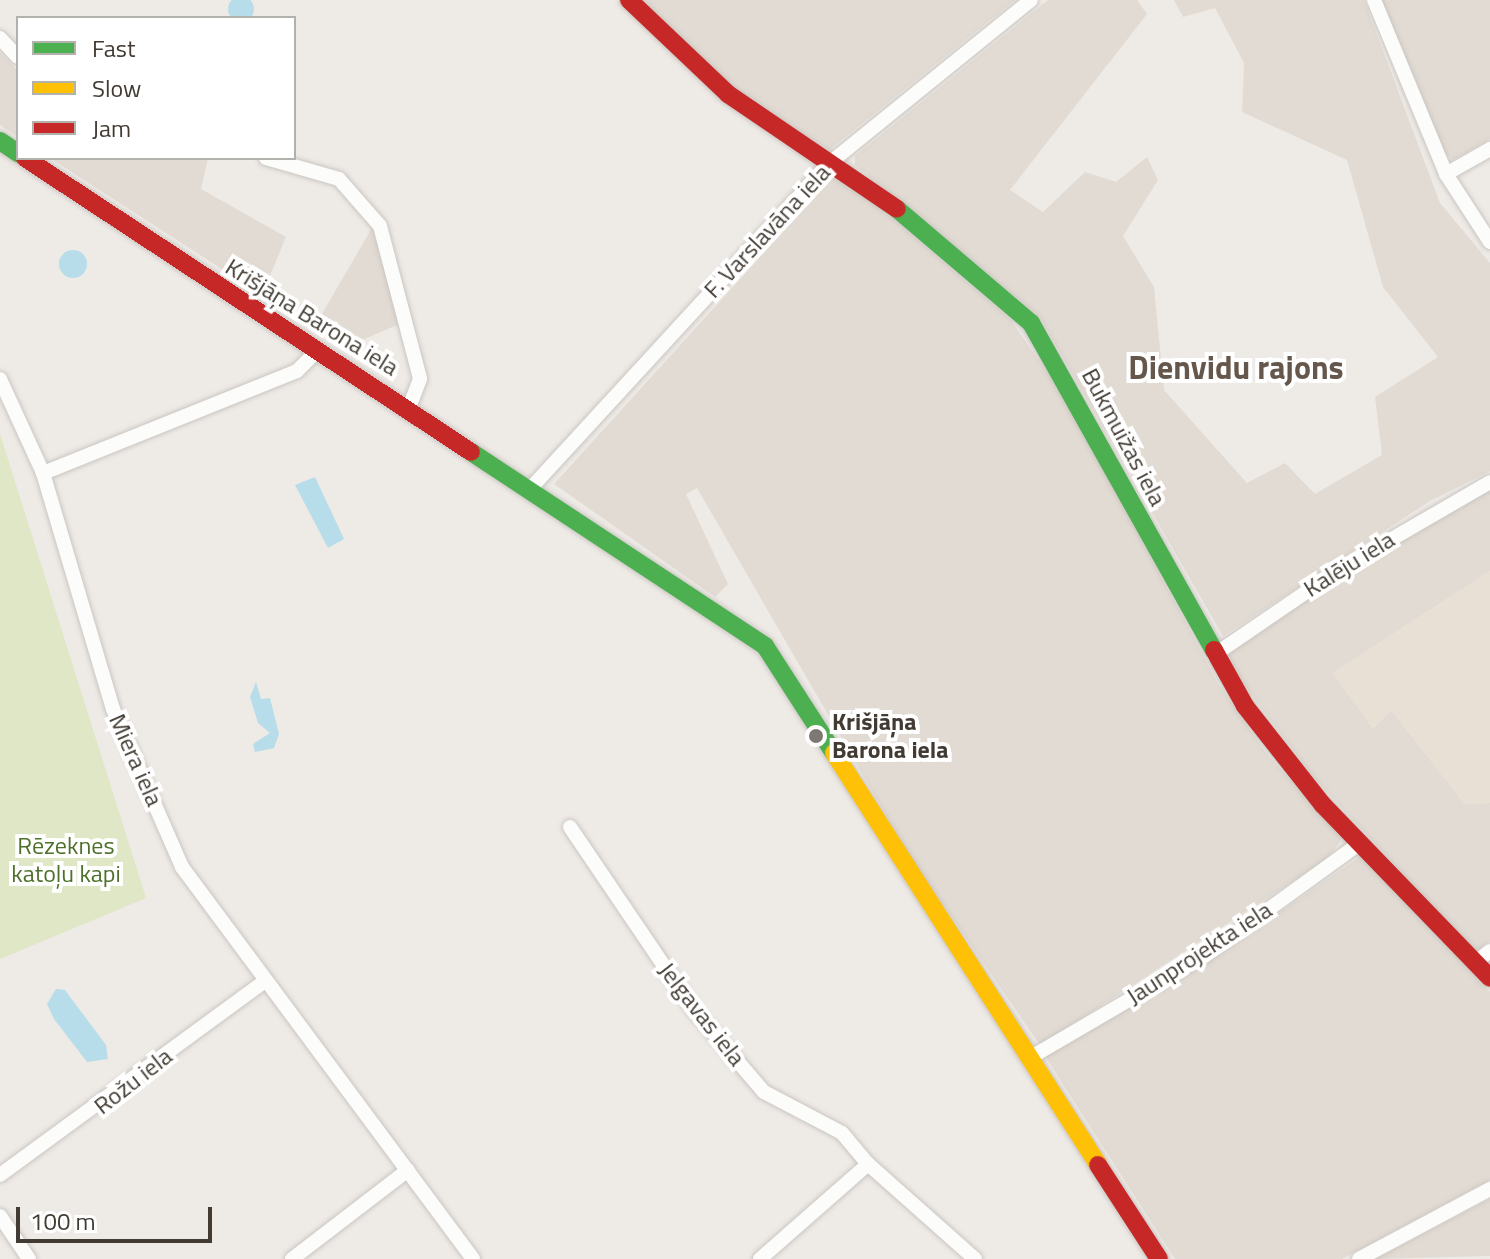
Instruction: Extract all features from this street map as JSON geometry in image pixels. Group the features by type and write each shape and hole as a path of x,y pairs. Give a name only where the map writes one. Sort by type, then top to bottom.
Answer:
{"main road":[{"name":"Bukmuižas iela","path":"629,0 728,94 831,162 941,243 1031,323 1214,655 1284,756 1360,843 1483,957 1490,978"},
{"name":"Krišjāņa Barona iela","path":"28,160 317,351 409,407 765,646 1033,1056 1159,1259"}],"street":[{"name":"F. Varslavāna iela","path":"529,490 831,162 1031,0"},
{"path":"1374,0 1446,174 1490,242"},
{"path":"0,38 16,55"},
{"path":"1446,174 1490,149"},
{"path":"273,160 339,179 380,226 420,379 409,407"},
{"path":"43,473 297,371 317,351"},
{"name":"Miera iela","path":"0,379 43,473 113,709 182,867 262,983 408,1170 473,1259"},
{"name":"Kalēju iela","path":"1214,655 1340,569 1490,482"},
{"name":"Jelgavas iela","path":"570,827 693,1009 764,1092 842,1133 868,1164 975,1259"},
{"name":"Jaunprojekta iela","path":"1033,1056 1204,956 1360,843"},
{"name":"Rožu iela","path":"0,1175 262,983"},
{"path":"760,1259 868,1164"},
{"path":"292,1259 408,1170"},
{"path":"1359,1259 1490,1189"},
{"path":"0,1216 29,1259"}],"shaded area":[{"path":"633,0 1015,0 829,150 733,91"},
{"path":"1048,0 1137,0 1147,14 1010,190 1043,212 1085,172 1116,182 1147,157 1158,180 1123,236 1154,287 1164,390 1247,483 1285,463 1315,494 1382,455 1375,397 1438,357 1383,287 1347,160 1242,112 1244,63 1215,8 1183,17 1174,0 1364,0 1440,203 1490,263 1490,471 1430,501 1223,636 1040,317 855,165 855,156"},
{"path":"1382,0 1490,0 1490,139 1453,160 1442,150"},
{"path":"0,53 16,69 16,136 0,125"},
{"path":"53,160 208,160 201,189 286,237 262,295"},
{"path":"833,177 869,198 1010,319 1064,397 1219,685 1266,753 1342,839 1327,859 1040,1045 911,858 697,488 686,494 728,584 715,597 554,484"},
{"path":"373,226 404,322 341,349 315,326"},
{"path":"1490,489 1490,571 1333,673 1373,728 1391,710 1465,804 1490,803 1490,941 1475,952 1313,776 1228,663 1228,647"},
{"path":"1490,571 1490,803 1465,804 1391,710 1372,728 1333,673"},
{"path":"1361,856 1490,992 1490,1180 1342,1259 1175,1259 1045,1056 1240,940"},
{"path":"1490,1199 1490,1256 1375,1259"}],"green space":[{"name":"Rēzeknes katoļu kapi","path":"0,434 146,898 0,959"}],"water":[{"path":"233,-1 249,-1 253,4 252,16 229,14 229,4"},
{"path":"73,250 83,254 87,264 83,274 73,278 63,274 59,264 63,254"},
{"path":"315,477 344,539 328,548 295,485"},
{"path":"256,682 261,699 270,698 279,734 274,748 255,752 253,744 270,733 258,723 250,697"},
{"path":"56,989 65,990 106,1045 108,1059 87,1062 54,1019 47,1004"}],"traffic: fast":[{"path":"0,141 16,152"},
{"path":"897,209 1031,323 1214,650"},
{"path":"471,452 765,646 834,753"}],"traffic: slow":[{"path":"834,753 1098,1165"}],"traffic: jam":[{"path":"629,0 728,94 897,209"},
{"path":"28,160 471,452"},
{"path":"1214,650 1245,706 1323,805 1490,978"},
{"path":"1098,1165 1159,1259"}],"place":[{"name":"Krišjāņa Barona iela","path":"816,736"}],"district":[{"name":"Dienvidu rajons","path":"1236,367"}]}
